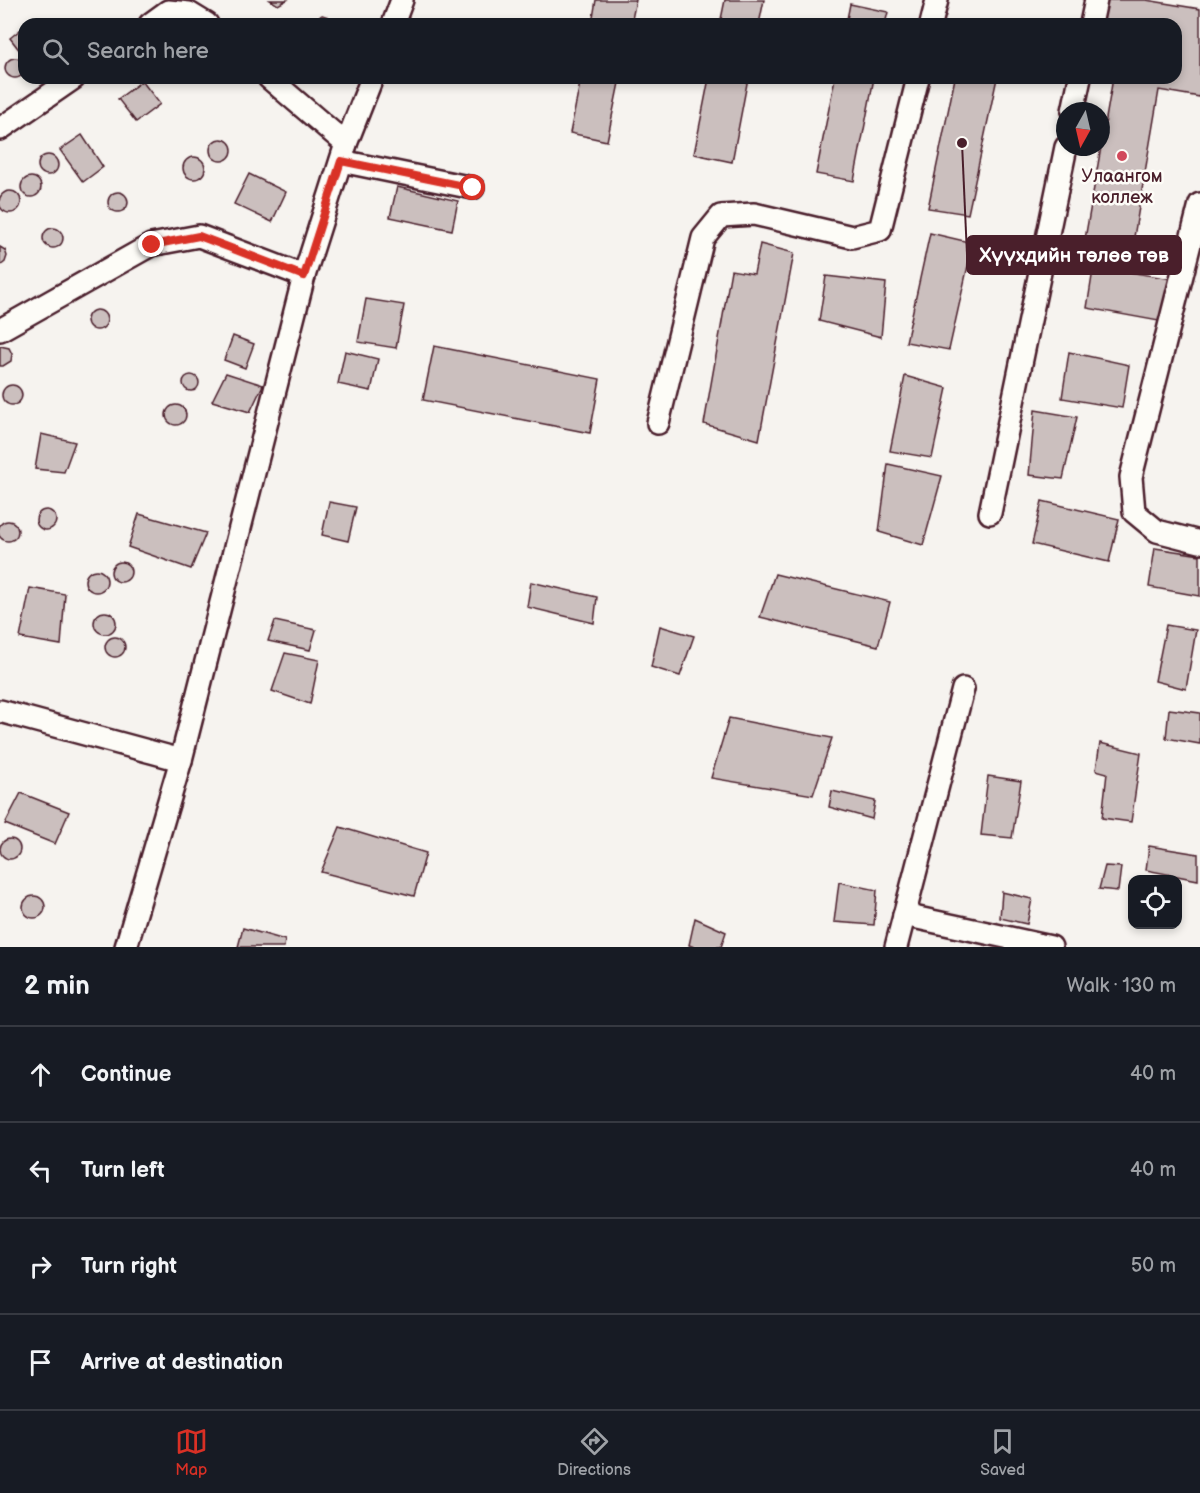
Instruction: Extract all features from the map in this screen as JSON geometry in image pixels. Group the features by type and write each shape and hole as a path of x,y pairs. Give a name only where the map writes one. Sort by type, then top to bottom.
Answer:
{"street":[{"path":"395,18 402,0"},
{"path":"932,18 937,0"},
{"path":"1092,18 1096,0"},
{"path":"158,18 168,11 189,13 197,18"},
{"path":"0,129 65,84"},
{"path":"275,84 344,152 473,188"},
{"path":"126,947 181,760 304,276 344,152 370,84"},
{"path":"658,423 703,238 721,216 754,214 852,237 880,230 916,84"},
{"path":"1075,102 1079,84"},
{"path":"990,513 1064,156"},
{"path":"1200,204 1131,477 1134,512 1157,531 1200,542"},
{"path":"0,330 152,245 199,236 304,276"},
{"path":"896,947 963,689"},
{"path":"0,711 181,760"},
{"path":"904,915 1051,947"}],"building":[{"path":"270,0 287,0 278,5"},
{"path":"596,0 636,0 632,18 593,18"},
{"path":"725,0 764,0 760,18 721,18"},
{"path":"1102,0 1146,0 1200,9 1200,97 1159,90 1128,272 1172,279 1164,322 1087,308 1093,270 1080,268 1099,156 1110,156 1109,102 1112,84 1182,84 1182,18 1099,18"},
{"path":"850,4 888,12 886,18 847,18"},
{"path":"18,32 18,48 10,38"},
{"path":"18,59 18,77 15,78 8,75 5,68 8,61"},
{"path":"138,84 144,84 160,104 136,122 118,99"},
{"path":"580,84 619,84 607,141 570,133"},
{"path":"708,84 747,84 732,162 694,154"},
{"path":"834,84 873,84 854,181 816,174"},
{"path":"954,84 996,84 968,214 928,208"},
{"path":"82,135 103,167 83,182 60,150"},
{"path":"221,139 229,142 232,150 229,158 221,161 213,158 210,150 213,142"},
{"path":"44,155 52,155 58,161 58,169 52,175 44,175 38,169 38,161"},
{"path":"194,157 202,160 205,168 202,176 194,179 186,176 183,168 186,160"},
{"path":"249,174 286,192 272,222 234,204"},
{"path":"31,177 38,180 41,187 38,194 31,197 24,194 21,187 24,180"},
{"path":"397,187 458,201 452,230 390,217"},
{"path":"10,191 18,194 21,202 18,210 10,213 2,210 -1,202 2,194"},
{"path":"118,192 125,195 128,202 125,209 118,212 111,209 108,202 111,195"},
{"path":"53,228 60,231 63,238 60,245 53,248 46,245 43,238 46,231"},
{"path":"930,233 973,243 949,350 906,342"},
{"path":"760,244 794,253 759,440 704,424 731,270 754,274"},
{"path":"0,247 5,250 7,256 5,262 0,266"},
{"path":"826,276 886,283 881,337 819,321"},
{"path":"366,299 404,305 396,348 358,342"},
{"path":"97,310 104,313 107,320 104,327 97,330 90,327 87,320 90,313"},
{"path":"233,336 254,344 245,368 224,360"},
{"path":"0,346 9,348 12,354 11,361 3,366 0,366"},
{"path":"434,346 600,379 590,433 423,400"},
{"path":"345,351 378,359 371,391 338,384"},
{"path":"1069,352 1129,365 1122,408 1062,398"},
{"path":"226,373 263,385 250,412 212,401"},
{"path":"191,375 197,377 199,383 197,389 191,391 185,389 183,383 185,377"},
{"path":"905,376 947,388 932,458 890,451"},
{"path":"8,385 16,385 22,391 22,399 16,405 8,405 2,399 2,391"},
{"path":"176,405 183,408 186,415 183,422 176,425 169,422 166,415 169,408"},
{"path":"1035,410 1077,417 1063,479 1029,475"},
{"path":"41,434 75,442 64,472 35,469"},
{"path":"888,464 942,476 923,545 879,532"},
{"path":"1042,501 1119,519 1109,562 1032,544"},
{"path":"329,502 356,507 348,541 322,535"},
{"path":"42,510 50,510 56,516 56,524 50,530 42,530 36,524 36,516"},
{"path":"139,514 206,533 191,569 128,547"},
{"path":"4,522 12,522 17,527 17,535 12,540 4,540 -1,535 -1,527"},
{"path":"1155,548 1200,555 1200,596 1149,587"},
{"path":"121,562 128,565 131,572 128,579 121,582 114,579 111,572 114,565"},
{"path":"96,570 104,573 107,581 104,589 96,592 88,589 85,581 88,573"},
{"path":"775,574 890,602 878,646 760,617"},
{"path":"531,582 597,597 594,623 527,607"},
{"path":"30,588 65,594 61,645 20,638"},
{"path":"101,612 109,612 116,619 116,627 109,634 101,634 94,627 94,619"},
{"path":"275,621 316,630 310,650 268,641"},
{"path":"1166,625 1196,630 1186,689 1155,681"},
{"path":"660,626 694,636 680,676 651,667"},
{"path":"111,637 119,637 125,643 125,651 119,657 111,657 105,651 105,643"},
{"path":"285,653 319,660 310,704 272,691"},
{"path":"1169,709 1200,713 1200,744 1166,738"},
{"path":"729,718 832,738 813,795 711,778"},
{"path":"1100,743 1141,753 1131,822 1102,818 1107,773 1096,770"},
{"path":"988,776 1021,781 1012,838 981,835"},
{"path":"832,791 875,801 872,819 829,807"},
{"path":"21,793 69,812 55,844 5,824"},
{"path":"340,827 426,853 414,896 321,872"},
{"path":"10,839 17,842 20,849 17,856 10,859 3,856 0,849 3,842"},
{"path":"1149,846 1198,854 1198,880 1182,877 1182,875 1146,870"},
{"path":"1105,866 1121,867 1118,891 1099,889"},
{"path":"839,882 877,890 874,925 834,922"},
{"path":"1002,892 1032,899 1027,924 1000,918"},
{"path":"34,896 42,899 45,907 42,915 34,918 26,915 23,907 26,899"},
{"path":"695,918 726,932 721,947 689,945"},
{"path":"243,928 285,940 284,947 238,947"}],"place":[{"name":"Хүүхдийн төлөө төв","path":"962,143"},
{"name":"Улаангом коллеж","path":"1122,156"}],"route":[{"path":"152,245 199,236 304,276 341,161 473,188"}]}
